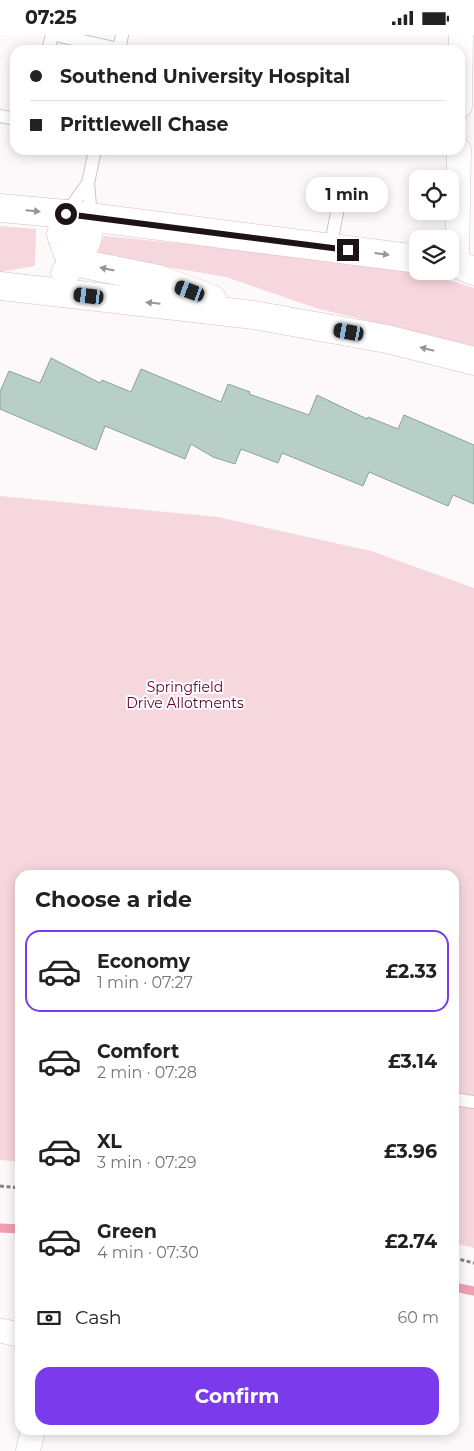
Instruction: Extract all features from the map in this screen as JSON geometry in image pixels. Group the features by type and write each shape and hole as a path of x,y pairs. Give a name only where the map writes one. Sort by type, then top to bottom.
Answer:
{"street":[{"path":"459,155 460,266"},
{"path":"0,209 79,216 409,258"},
{"path":"79,216 61,235 68,254 84,264 158,279 254,315"},
{"path":"28,289 47,287 61,278 76,259"},
{"path":"0,286 254,315 387,339 474,361"},
{"path":"28,1451 32,1435"}],"lane":[{"path":"53,35 100,45"},
{"path":"79,216 94,155"},
{"path":"79,216 88,183"},
{"path":"330,248 337,213"},
{"path":"459,1100 474,1102"}],"path":[{"path":"0,1186 15,1188"},
{"path":"459,1260 474,1263"}],"green space":[{"path":"0,226 36,229 35,266 0,272"},
{"path":"104,236 216,247 409,271 409,280 449,280 474,288 474,347 319,309 226,277 97,255"},
{"name":"Springfield Drive Allotments","path":"0,496 218,517 371,551 474,588 474,1248 459,1244 459,870 15,870 15,1162 0,1160"}],"building":[{"path":"51,358 100,383 102,380 131,392 141,369 221,402 228,384 250,392 249,394 309,415 317,395 367,419 368,417 398,429 404,415 474,445 474,504 453,495 448,506 369,472 363,486 282,453 278,463 241,449 235,464 213,457 191,444 185,459 105,426 96,450 0,409 0,392 9,371 40,383"}],"waterway":[{"path":"0,1228 15,1229"},
{"path":"459,1288 474,1291"}],"route":[{"path":"66,214 348,250"}]}
